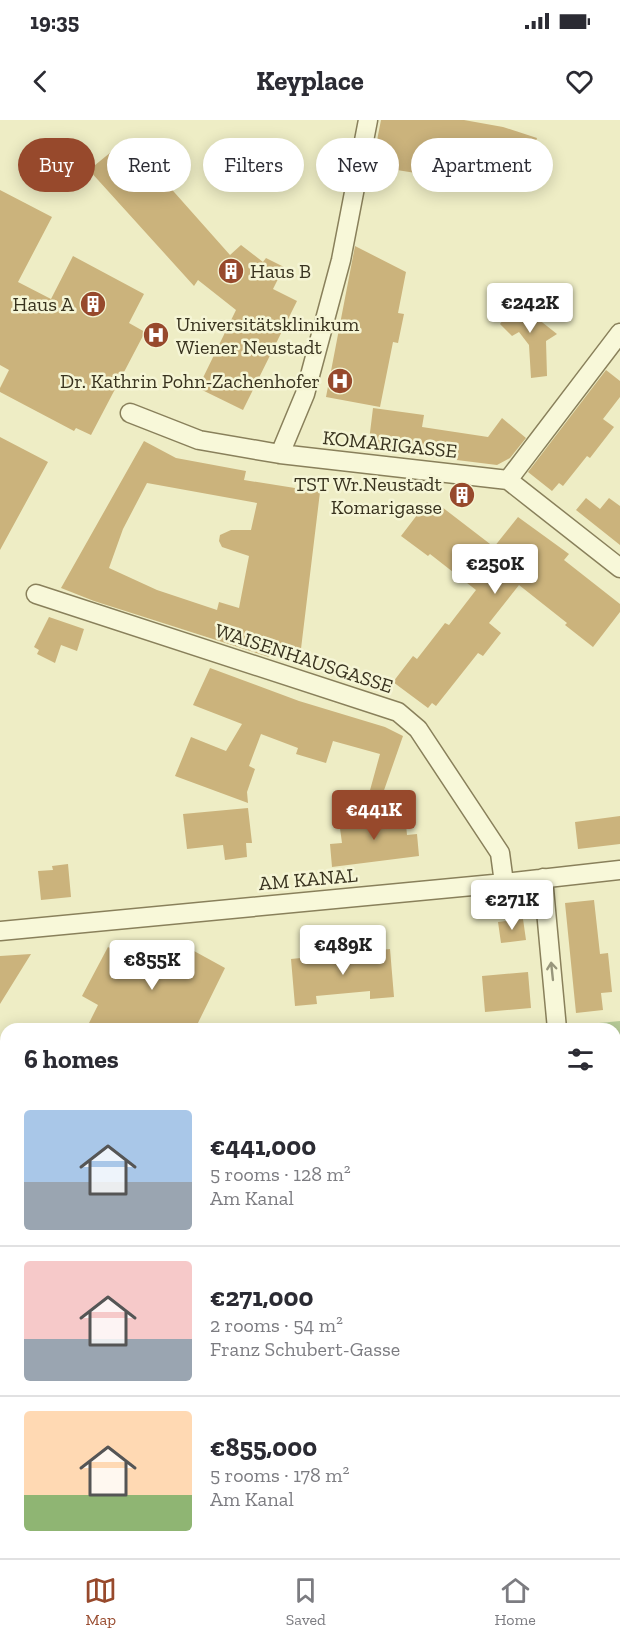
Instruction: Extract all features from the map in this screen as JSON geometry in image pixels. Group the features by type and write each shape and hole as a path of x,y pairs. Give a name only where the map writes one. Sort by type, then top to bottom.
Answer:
{"street":[{"path":"280,454 305,394 341,260 368,120"},
{"path":"617,344 508,480 620,568"},
{"name":"KOMARIGASSE","path":"130,413 200,440 280,454 508,480"},
{"name":"WAISENHAUSGASSE","path":"36,594 398,712 418,729 500,854 504,883"},
{"name":"AM KANAL","path":"0,931 620,870"},
{"path":"543,878 556,1023"}],"building":[{"path":"381,120 464,120 503,127 537,138 411,138 411,172 399,170 399,138 377,138"},
{"name":"Haus B","path":"107,155 107,190 95,177 95,165"},
{"name":"Haus A","path":"0,190 52,217 18,282 51,299 73,256 144,294 129,323 145,332 91,435 76,428 74,431 0,392 9,370 0,365"},
{"name":"Haus B","path":"109,192 174,192 230,255 241,245 263,262 266,258 284,267 273,289 297,301 243,410 198,388 236,310 198,280 194,286"},
{"path":"355,246 406,272 398,313 404,314 398,343 393,342 380,407 326,397"},
{"path":"529,300 540,309 533,315 557,334 546,341 547,376 531,378 529,345 519,332 512,336 500,324 506,316 501,312 514,301 520,305"},
{"path":"606,370 620,381 620,397 603,419 614,427 590,458 587,456 563,486 559,483 552,491 528,472"},
{"path":"373,408 424,415 422,427 488,437 502,418 526,438 510,458 497,465 368,449"},
{"path":"0,437 48,462 0,550"},
{"path":"144,441 176,458 246,471 244,480 320,492 300,657 269,657 94,601 61,588","holes":["147,483 257,503 251,530 231,530 220,535 219,541 222,547 249,556 239,608 219,602 217,610 157,590 109,568 123,529"]},
{"path":"586,498 600,509 609,498 620,506 620,545 576,510"},
{"path":"427,502 434,507 438,504 494,547 518,517 569,554 564,560 620,604 620,612 593,647 519,585 489,623 501,633 483,656 478,653 436,706 432,703 428,708 393,682 413,656 417,659 445,623 449,625 476,590 430,554 428,556 401,536"},
{"path":"49,617 84,629 77,651 61,645 55,663 37,654 39,650 34,647"},
{"path":"210,668 299,701 385,727 403,736 375,816 364,812 380,754 333,741 326,763 296,754 298,748 261,734 249,766 255,769 247,792 248,803 175,776 191,737 226,751 242,724 193,705"},
{"path":"248,808 252,843 246,843 247,857 225,860 223,845 187,849 183,814"},
{"path":"405,814 407,835 417,834 419,856 332,867 330,844 342,843 339,821"},
{"path":"620,816 620,844 578,849 575,822"},
{"path":"68,864 71,897 41,900 38,871 53,870 52,866"},
{"path":"594,900 600,954 608,953 612,992 601,993 603,1010 576,1013 565,903"},
{"path":"523,919 526,940 501,943 498,922"},
{"path":"174,940 225,968 198,1023 89,1023 98,1005 82,996 108,947 157,975"},
{"path":"390,949 394,997 370,999 370,991 316,996 317,1004 295,1006 291,959"},
{"path":"31,954 0,1004 0,956"},
{"path":"528,972 531,1008 485,1012 482,976"}],"place":[{"name":"Haus B","path":"231,271"},
{"name":"Haus A","path":"93,304"},
{"name":"Universitätsklinikum Wiener Neustadt","path":"156,335"},
{"name":"Dr. Kathrin Pohn-Zachenhofer","path":"340,381"},
{"name":"TST Wr.Neustadt Komarigasse","path":"462,495"}]}
